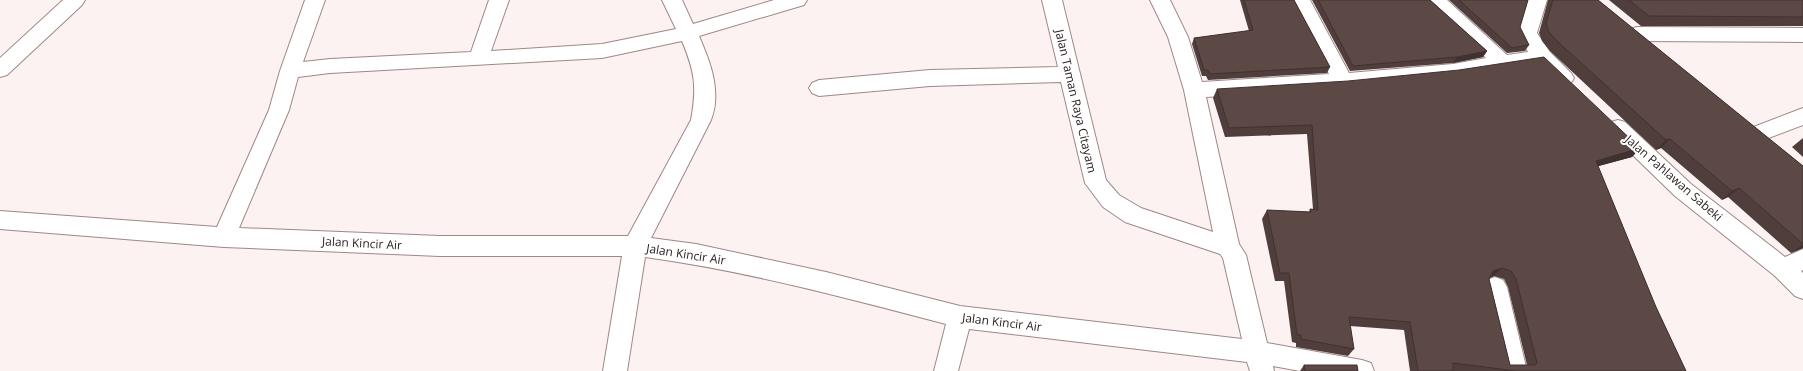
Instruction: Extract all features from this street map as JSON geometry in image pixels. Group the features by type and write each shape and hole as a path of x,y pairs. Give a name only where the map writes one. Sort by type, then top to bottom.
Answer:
{"street":[{"path":"0,70 75,0"},
{"path":"224,237 279,110 290,71 315,0"},
{"path":"478,59 499,0"},
{"path":"615,371 635,246 701,120 705,101 703,72 693,42 687,33 672,0"},
{"path":"290,71 330,66 602,51 687,33 797,0"},
{"name":"Jalan Taman Raya Citayam","path":"1052,0 1096,183 1110,201 1133,215 1228,247"},
{"path":"1160,0 1178,37 1194,90 1228,247 1234,255 1239,268 1260,362"},
{"path":"1300,0 1343,81"},
{"path":"1435,0 1503,63"},
{"path":"1537,0 1527,32 1533,46 1542,57 1576,89"},
{"path":"1661,54 1631,29 1803,35"},
{"path":"1194,90 1343,81 1453,71 1542,57"},
{"path":"819,88 930,78 1070,74"},
{"name":"Jalan Pahlawan Sabeki","path":"1604,116 1683,190 1783,269 1803,289"},
{"path":"1775,147 1752,129 1803,116"},
{"name":"Jalan Kincir Air","path":"0,220 224,237 440,246 635,246 696,254 826,282 960,317 1260,362 1362,371"},
{"path":"1783,269 1803,259"},
{"path":"1495,287 1515,371"},
{"path":"946,371 960,317"}],"building":[{"path":"1244,0 1294,0 1330,67 1210,74 1208,70 1204,70 1194,38 1253,30"},
{"path":"1318,0 1430,0 1487,51 1457,57 1353,66"},
{"path":"1459,0 1528,0 1520,27 1529,45 1512,48"},
{"path":"1553,0 1598,0 1803,166 1803,244 1739,188 1732,191 1670,139 1666,140 1557,41 1549,32 1546,23"},
{"path":"1629,0 1803,0 1803,17 1649,16"},
{"path":"1544,57 1640,148 1596,161 1656,307 1686,371 1516,371 1453,363 1453,371 1418,371 1410,322 1349,317 1354,349 1301,339 1301,335 1297,335 1289,273 1280,273 1267,210 1311,212 1310,209 1318,210 1312,125 1229,128 1217,89 1348,81 1459,70","holes":["1502,268 1511,271 1516,279 1537,363 1535,365 1510,365 1489,279 1493,271"]},
{"path":"1304,365 1357,365 1358,371 1305,371"}]}
